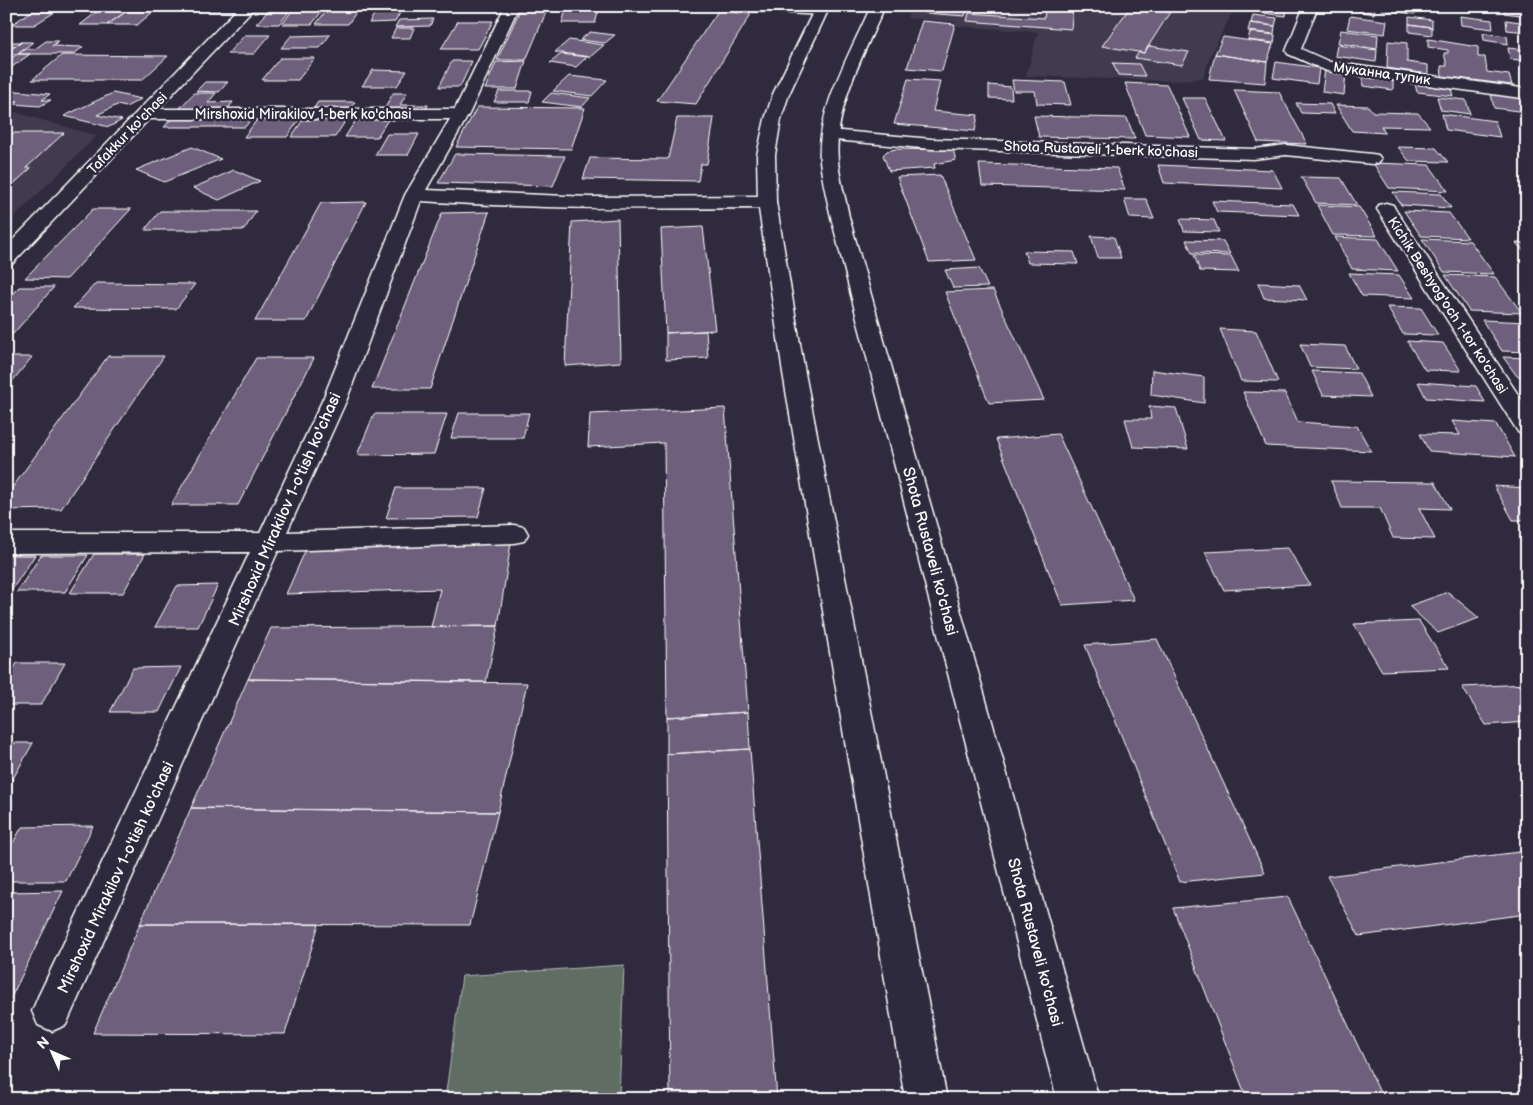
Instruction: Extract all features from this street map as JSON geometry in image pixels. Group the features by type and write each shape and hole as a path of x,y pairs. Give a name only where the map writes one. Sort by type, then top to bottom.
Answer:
{"street":[{"path":"99,6 268,6"},
{"name":"Tafakkur ko'chasi","path":"6,259 248,6"},
{"name":"Mirshoxid Mirakilov 1-o'tish ko'chasi","path":"52,1011 335,399 414,195 461,114 512,6"},
{"path":"736,6 822,8 781,94 773,119 766,155 768,202 798,392 926,1099"},
{"name":"Shota Rustaveli ko'chasi","path":"878,6 838,101 830,135 830,173 840,217 1078,1099"},
{"name":"Муканна тупик","path":"1311,6 1293,51 1327,66 1520,93"},
{"name":"Mirshoxid Mirakilov 1-berk ko'chasi","path":"146,114 461,114"},
{"name":"Shota Rustaveli 1-berk ko'chasi","path":"830,135 932,144 1254,154 1286,150 1372,159"},
{"path":"414,195 500,202 591,204 768,202"},
{"name":"Kichik Beshyog'och 1-tor ko'chasi","path":"1386,209 1527,427"},
{"path":"6,543 270,542 514,534"}],"shaded area":[{"path":"911,6 1185,6 1232,13 1211,54 1203,78 1169,81 1026,76 1038,32 956,26 956,22 907,18"},
{"path":"6,105 10,106 8,110 97,136 6,225"}],"green space":[{"path":"624,965 619,1099 445,1099 462,976"}],"building":[{"path":"927,6 967,6 965,16 925,13"},
{"path":"1046,6 1073,6 1071,29 967,21 969,13 1044,18"},
{"path":"1131,6 1170,12 1144,53 1102,46"},
{"path":"1263,6 1287,8 1286,16 1261,13"},
{"path":"1327,6 1375,6 1374,14"},
{"path":"1382,6 1416,7 1415,14 1382,10"},
{"path":"1504,6 1527,8 1527,16 1504,13"},
{"path":"520,10 547,10 526,60 497,60"},
{"path":"566,10 599,10 595,23 562,23"},
{"path":"32,11 55,12 34,25 11,25"},
{"path":"98,11 127,11 107,25 80,25"},
{"path":"127,11 154,11 137,25 107,25"},
{"path":"292,11 322,11 312,24 282,24"},
{"path":"326,11 357,11 348,24 316,24"},
{"path":"376,11 401,11 395,22 369,23"},
{"path":"718,11 751,14 696,104 657,101"},
{"path":"267,12 289,12 279,24 256,24"},
{"path":"1253,15 1277,18 1275,26 1251,23"},
{"path":"1350,16 1387,21 1385,34 1347,29"},
{"path":"1460,16 1492,20 1493,29 1461,25"},
{"path":"1409,17 1432,20 1432,27 1409,24"},
{"path":"433,19 430,26 395,27 399,20"},
{"path":"1506,20 1527,23 1527,32 1507,30"},
{"path":"458,21 493,21 478,49 441,49"},
{"path":"922,21 955,24 942,71 907,68"},
{"path":"1250,23 1275,26 1274,34 1248,31"},
{"path":"1409,24 1432,27 1432,35 1409,32"},
{"path":"396,28 414,28 410,38 391,38"},
{"path":"1341,30 1378,35 1377,49 1338,43"},
{"path":"590,32 615,35 605,43 580,40"},
{"path":"1250,32 1275,35 1274,43 1248,40"},
{"path":"1483,33 1507,36 1508,44 1484,40"},
{"path":"245,35 270,35 254,54 227,54"},
{"path":"330,35 320,48 281,48 291,36"},
{"path":"1223,37 1273,44 1267,62 1215,54"},
{"path":"1428,39 1478,47 1478,57 1485,57 1487,72 1509,75 1512,85 1442,76 1441,66 1447,66 1444,53 1448,53 1448,50 1428,47"},
{"path":"569,40 604,45 590,57 555,52"},
{"path":"46,41 59,41 52,46 83,47 74,54 17,54 23,49 35,49"},
{"path":"1388,41 1407,43 1407,62 1428,65 1428,74 1387,68"},
{"path":"6,42 22,42 13,47 6,47"},
{"path":"22,42 33,42 17,54 6,54 6,52"},
{"path":"1337,45 1377,50 1376,62 1335,56"},
{"path":"1149,46 1189,52 1182,65 1135,58 1139,52 1144,53"},
{"path":"1508,48 1527,50 1527,61 1510,59"},
{"path":"17,54 30,54 12,67 6,67 6,62"},
{"path":"561,54 587,57 576,67 550,63"},
{"path":"1215,54 1267,62 1265,83 1209,79"},
{"path":"62,55 168,56 142,80 32,80"},
{"path":"280,58 315,58 298,80 262,80"},
{"path":"452,61 472,61 460,87 439,87"},
{"path":"526,61 517,89 485,89 496,62"},
{"path":"1276,62 1319,68 1317,84 1273,78"},
{"path":"1113,63 1139,64 1145,76 1118,75"},
{"path":"1325,69 1346,72 1344,95 1322,92"},
{"path":"373,70 407,71 397,86 362,86"},
{"path":"569,76 607,80 592,96 553,91"},
{"path":"1362,77 1393,81 1393,90 1363,86"},
{"path":"908,79 940,81 933,111 978,115 975,131 894,124"},
{"path":"1012,80 1065,82 1071,105 1037,104 1035,91 1014,91"},
{"path":"205,82 228,82 219,92 196,91"},
{"path":"1125,83 1167,85 1190,137 1145,135"},
{"path":"1415,84 1451,89 1453,96 1417,92"},
{"path":"989,85 1011,87 1012,99 989,98"},
{"path":"6,90 50,94 42,100 51,100 40,106 13,104 18,101 6,100"},
{"path":"1234,90 1279,92 1307,144 1258,142"},
{"path":"499,91 532,91 529,102 494,102"},
{"path":"113,93 141,99 126,107 117,105 97,115 122,120 109,127 64,116"},
{"path":"194,93 216,93 208,103 233,102 227,110 178,110"},
{"path":"393,93 407,93 400,105 428,105 425,111 383,112"},
{"path":"551,93 590,98 582,107 542,102"},
{"path":"1491,94 1523,98 1526,112 1494,108"},
{"path":"1437,97 1466,100 1470,114 1441,110"},
{"path":"1182,98 1205,98 1226,141 1201,140"},
{"path":"318,102 355,102 348,112 311,112"},
{"path":"1296,103 1330,104 1335,114 1301,113"},
{"path":"1336,105 1368,106 1373,112 1418,113 1430,127 1381,126 1385,133 1352,131"},
{"path":"477,107 585,108 571,149 456,147"},
{"path":"1442,114 1495,121 1500,137 1446,130"},
{"path":"1034,116 1127,118 1135,139 1039,137"},
{"path":"173,117 253,117 245,127 164,127"},
{"path":"259,117 301,117 287,137 244,137"},
{"path":"305,117 348,117 335,137 291,137"},
{"path":"358,117 389,118 377,137 345,137"},
{"path":"677,118 714,118 707,164 701,164 698,181 583,179 590,158 668,159"},
{"path":"13,133 64,133 26,168 31,168 6,191 6,138"},
{"path":"387,134 419,134 408,155 375,155"},
{"path":"192,147 221,159 164,182 136,170"},
{"path":"1398,147 1436,148 1448,162 1409,161"},
{"path":"896,149 953,150 956,160 934,164 935,168 889,171 883,155 887,151"},
{"path":"455,154 565,156 553,186 438,183"},
{"path":"1373,163 1429,165 1448,191 1389,188"},
{"path":"979,164 1117,168 1125,190 982,186"},
{"path":"1158,165 1273,170 1282,188 1164,183"},
{"path":"234,170 260,181 219,200 193,188"},
{"path":"940,175 976,260 929,262 897,177"},
{"path":"1301,177 1341,178 1357,205 1316,203"},
{"path":"1393,192 1441,194 1451,208 1401,205"},
{"path":"1124,199 1146,199 1154,219 1130,218"},
{"path":"1212,201 1293,204 1299,215 1217,212"},
{"path":"366,202 306,321 255,321 321,203"},
{"path":"1317,205 1359,207 1377,236 1333,235"},
{"path":"93,209 131,209 67,279 25,278"},
{"path":"160,211 256,211 244,230 145,230"},
{"path":"1404,211 1449,213 1468,238 1421,236"},
{"path":"489,212 430,389 372,389 442,213"},
{"path":"618,219 621,362 565,366 572,222"},
{"path":"1180,219 1214,220 1219,232 1184,231"},
{"path":"703,227 715,330 666,333 661,229"},
{"path":"1091,236 1114,237 1121,258 1098,258"},
{"path":"1335,237 1378,239 1398,271 1352,269"},
{"path":"1422,239 1470,241 1494,274 1444,272"},
{"path":"1186,240 1223,241 1230,254 1192,253"},
{"path":"1516,243 1527,243 1527,255"},
{"path":"1024,251 1074,252 1078,264 1028,263"},
{"path":"1194,255 1231,256 1239,272 1200,271"},
{"path":"979,268 988,287 953,288 945,270"},
{"path":"1349,273 1399,275 1414,298 1362,296"},
{"path":"1445,275 1495,277 1522,313 1469,311"},
{"path":"96,283 195,284 176,309 73,308"},
{"path":"1258,283 1299,285 1307,300 1264,298"},
{"path":"19,287 54,287 13,334 6,334 6,300"},
{"path":"993,290 1044,400 989,403 945,292"},
{"path":"1387,307 1421,308 1438,335 1403,334"},
{"path":"1482,320 1527,322 1527,352 1502,351"},
{"path":"1220,329 1256,331 1278,382 1241,381"},
{"path":"706,331 708,358 666,360 666,333"},
{"path":"1407,341 1443,343 1461,371 1425,370"},
{"path":"1300,344 1345,346 1356,369 1310,367"},
{"path":"108,356 164,356 61,509 6,510 6,496"},
{"path":"6,357 32,357 6,389"},
{"path":"1503,357 1527,358 1527,377 1517,376"},
{"path":"256,358 314,358 238,505 171,505"},
{"path":"1152,370 1204,377 1204,403 1151,395"},
{"path":"1312,371 1359,373 1371,397 1323,395"},
{"path":"1418,382 1476,386 1485,402 1426,398"},
{"path":"1243,392 1285,393 1298,422 1357,426 1371,451 1266,446"},
{"path":"1149,406 1176,408 1188,449 1133,447 1125,419 1151,419"},
{"path":"725,408 748,712 667,717 664,443 588,447 590,414"},
{"path":"459,413 529,413 523,438 451,438"},
{"path":"374,414 447,414 434,454 357,455"},
{"path":"1452,421 1496,424 1515,457 1429,451 1420,434 1460,435"},
{"path":"1058,434 1134,600 1062,605 996,439"},
{"path":"1331,481 1435,482 1450,509 1419,508 1435,539 1393,538 1380,508 1342,508"},
{"path":"1494,486 1527,488 1527,520 1513,520"},
{"path":"396,488 486,488 478,517 386,518"},
{"path":"511,543 498,626 431,627 440,589 286,594 306,549"},
{"path":"1288,548 1310,585 1224,590 1205,552"},
{"path":"94,554 145,554 123,593 70,593"},
{"path":"6,555 35,555 11,591 6,592"},
{"path":"41,555 88,555 65,592 17,592"},
{"path":"218,585 198,627 155,627 177,586"},
{"path":"1448,592 1479,618 1438,633 1409,606"},
{"path":"1419,621 1449,668 1382,671 1354,624"},
{"path":"498,626 486,682 248,679 271,628"},
{"path":"1157,639 1265,873 1180,882 1085,645"},
{"path":"17,663 65,663 41,705 6,705 6,681"},
{"path":"181,667 159,712 110,712 133,668"},
{"path":"248,679 527,683 498,812 191,808"},
{"path":"1527,684 1527,722 1486,725 1462,687"},
{"path":"748,712 750,749 667,754 667,717"},
{"path":"6,743 33,743 6,791"},
{"path":"750,749 777,1099 670,1099 667,754"},
{"path":"191,808 498,812 470,925 140,924"},
{"path":"93,826 66,881 6,881 6,855 22,827"},
{"path":"1527,851 1527,914 1359,936 1327,876"},
{"path":"63,891 7,1006 6,1006 6,892"},
{"path":"1288,897 1383,1099 1247,1099 1173,908"},
{"path":"140,924 319,924 285,1034 93,1033"}]}
